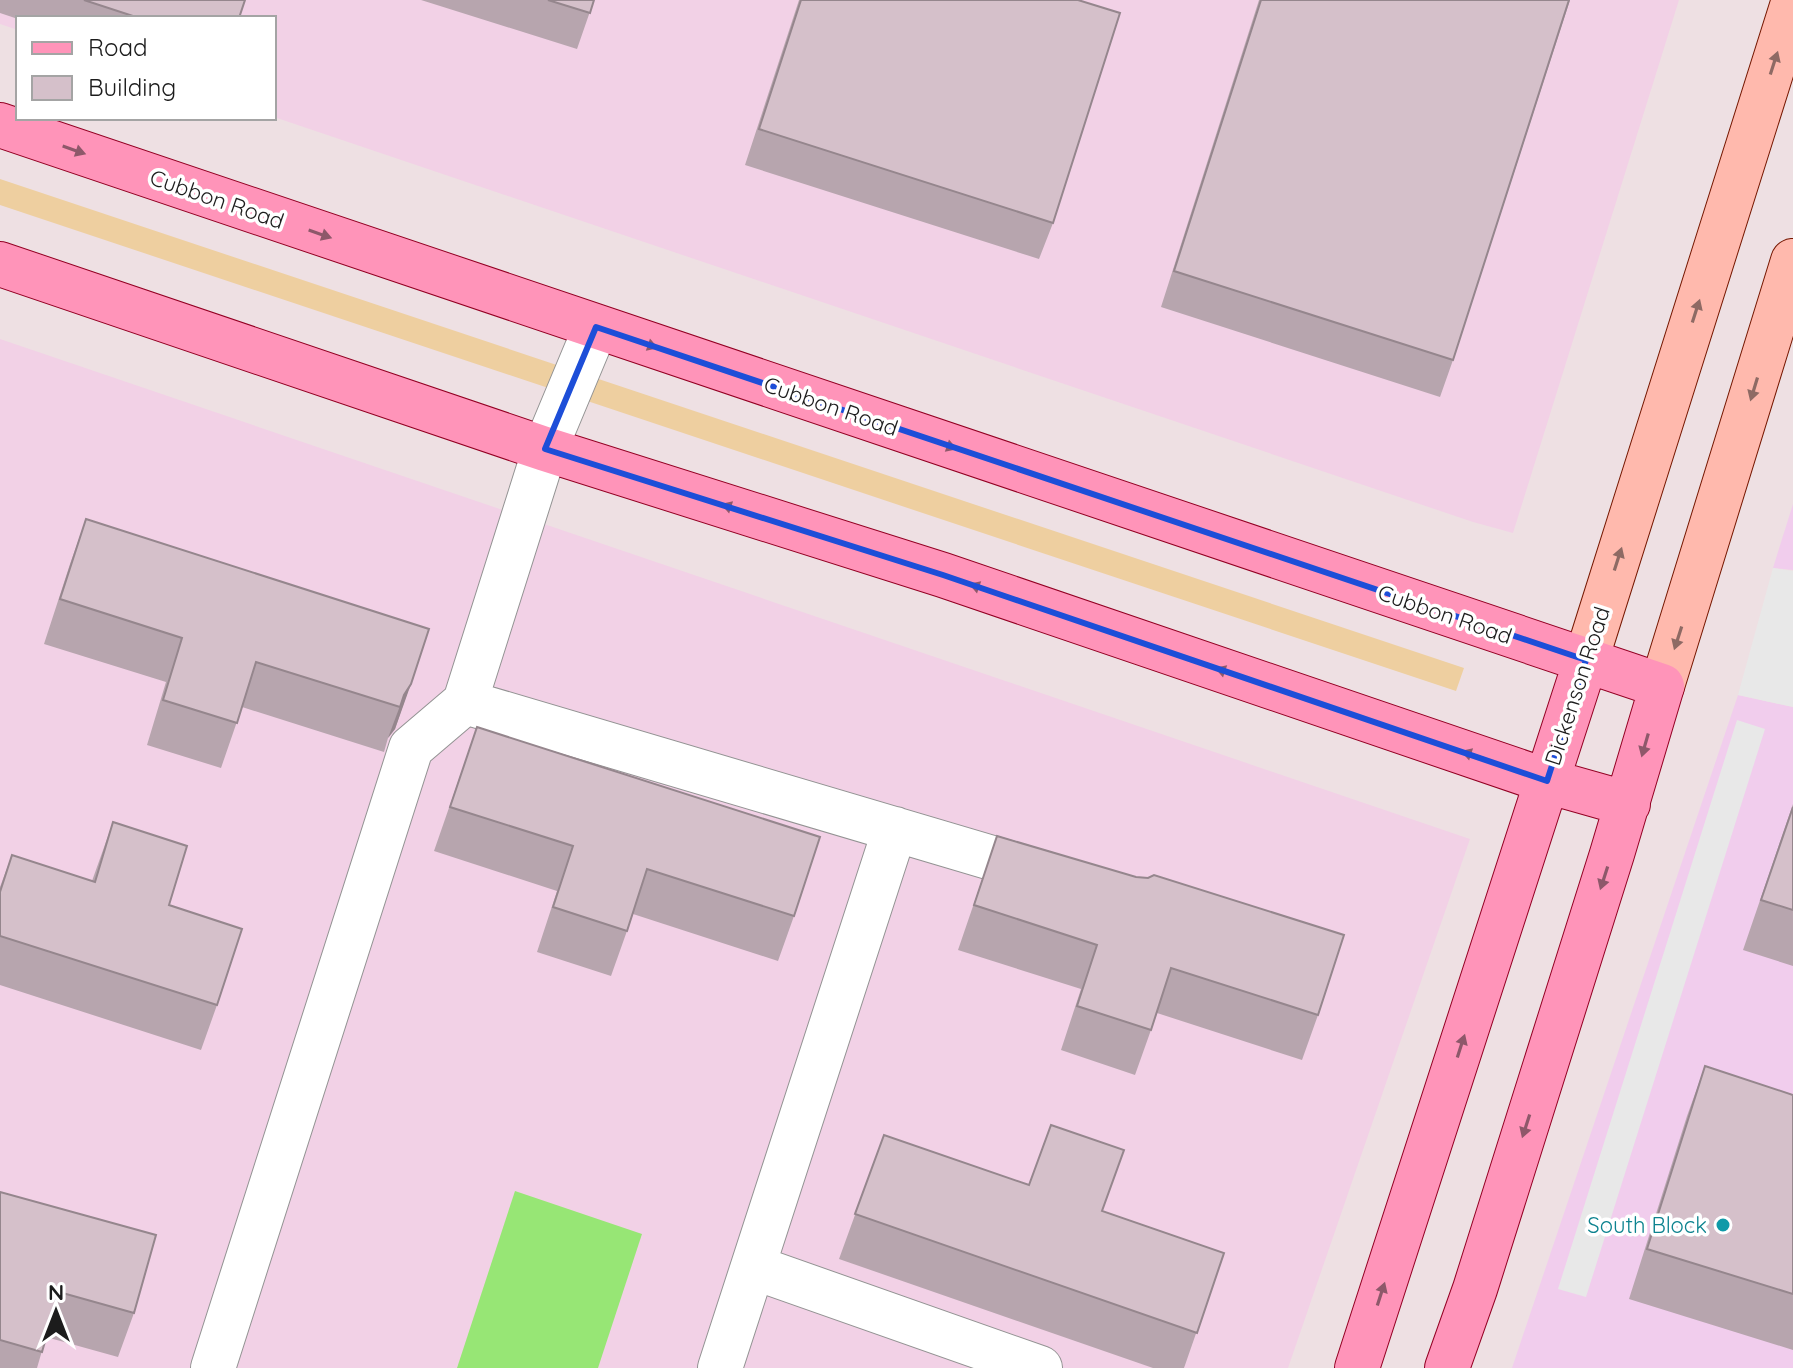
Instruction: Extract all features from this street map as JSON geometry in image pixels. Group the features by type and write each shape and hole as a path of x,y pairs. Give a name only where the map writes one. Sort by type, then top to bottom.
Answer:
{"main road":[{"name":"Dickenson Road","path":"1357,1368 1586,660 1793,3"},
{"name":"Cubbon Road","path":"0,125 1662,686"},
{"path":"1447,1368 1628,804 1793,261"},
{"path":"0,264 545,449 943,575 1547,781 1628,804"}],"street":[{"path":"213,1368 411,748 465,702 545,449 596,327"},
{"path":"465,702 1084,885"},
{"path":"720,1368 895,829"},
{"path":"753,1267 1040,1368"}],"highlighted area":[{"path":"596,327 1586,660 1547,781 943,575 545,449"}],"shaded area":[{"path":"0,0 1679,0 1513,533 276,118 276,16 16,16 16,29 0,24"},
{"path":"0,179 1464,668 1456,691 0,205"},
{"path":"0,339 1470,839 1288,1368 0,1368"},
{"path":"1793,504 1793,570 1773,568 1777,555"},
{"path":"1773,568 1793,571 1793,707 1738,695"},
{"path":"1738,695 1793,707 1793,1368 1512,1368"},
{"path":"1737,720 1765,729 1586,1297 1558,1289"}],"green space":[{"path":"515,1191 642,1234 598,1368 457,1368"}],"building":[{"path":"84,0 245,0 240,16 133,16"},
{"path":"548,0 594,0 590,13"},
{"path":"801,0 1078,0 1120,13 1053,223 759,129"},
{"path":"1261,0 1569,0 1453,360 1174,271"},
{"path":"86,519 429,629 400,707 256,662 237,723 163,700 182,638 60,599"},
{"path":"477,727 820,837 794,916 647,869 627,931 553,907 573,846 450,807"},
{"path":"1793,807 1793,910 1761,900"},
{"path":"113,822 187,846 169,905 242,929 217,1005 0,936 0,892 12,855 95,882"},
{"path":"997,836 1136,877 1154,875 1344,935 1318,1015 1171,968 1151,1030 1077,1006 1097,945 974,905"},
{"name":"South Block","path":"1705,1066 1793,1095 1793,1294 1647,1249"},
{"path":"1051,1125 1124,1150 1102,1211 1224,1253 1197,1333 855,1214 884,1135 1029,1185"},
{"path":"0,1192 156,1235 134,1313 59,1292 42,1352 0,1340"}],"place":[{"name":"South Block","path":"1723,1225"}]}
